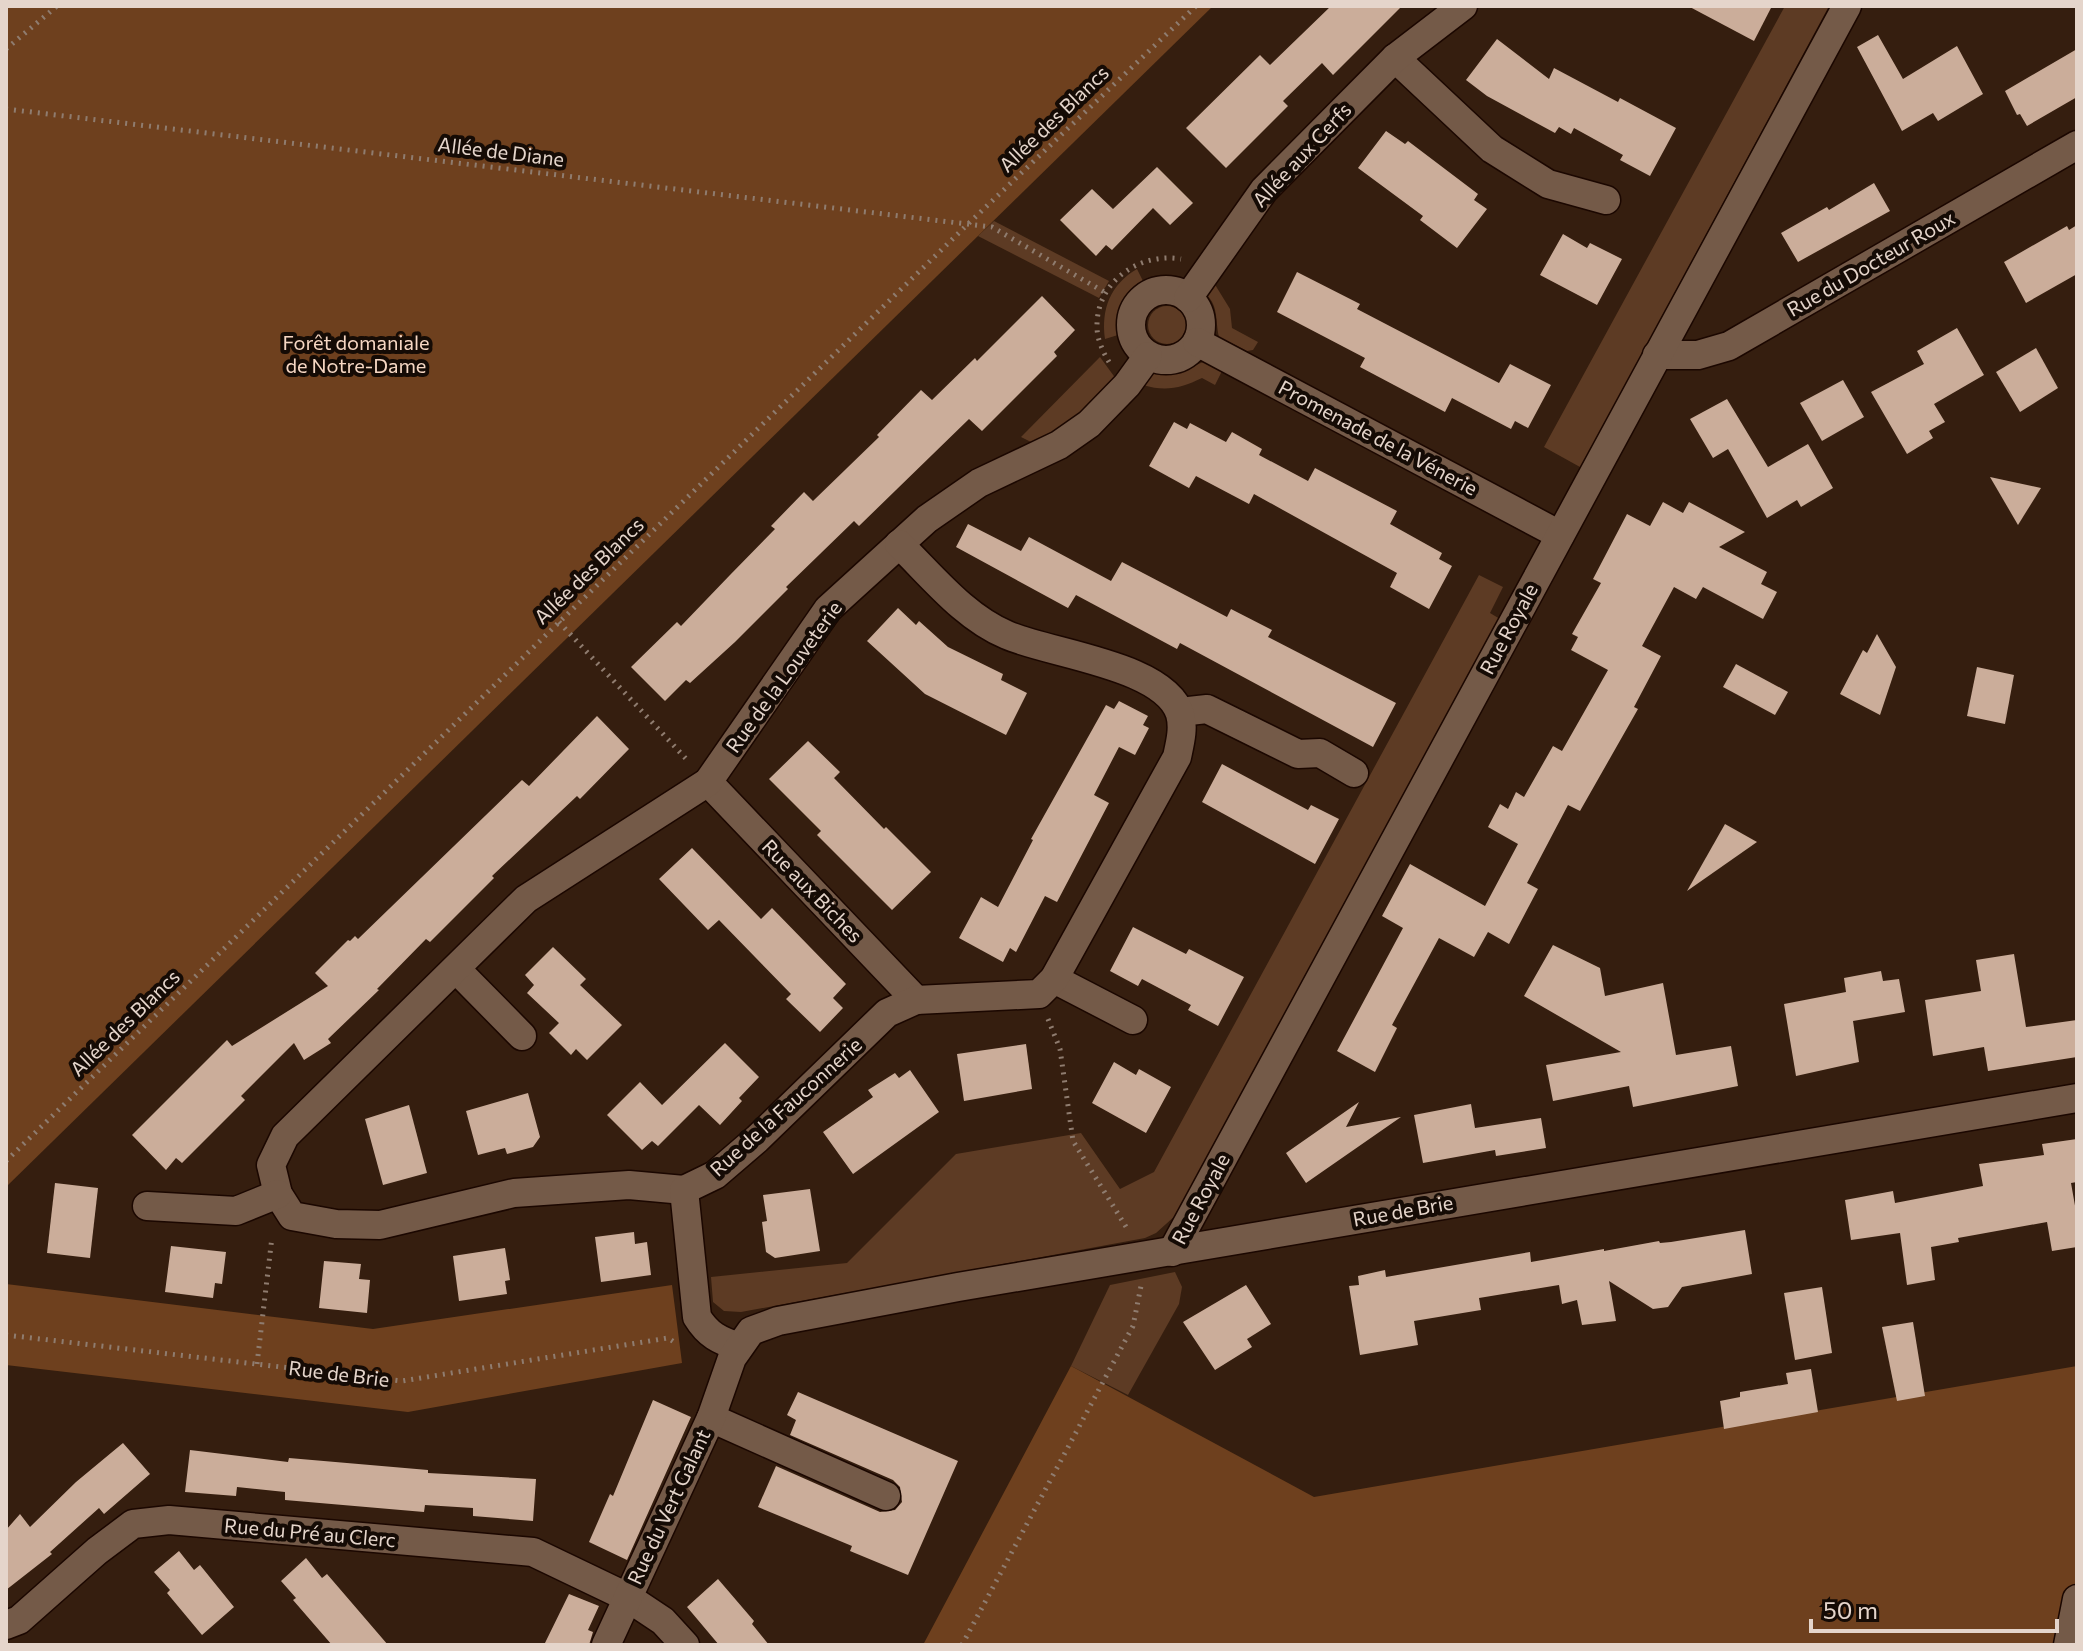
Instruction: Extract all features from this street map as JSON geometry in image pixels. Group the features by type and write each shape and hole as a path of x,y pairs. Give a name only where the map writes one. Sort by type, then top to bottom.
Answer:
{"street":[{"name":"Allée aux Cerfs","path":"1188,298 1264,190 1395,58 1463,6"},
{"name":"Rue Royale","path":"1172,1252 1847,6"},
{"path":"1395,58 1492,149 1548,184 1606,200"},
{"name":"Rue du Docteur Roux","path":"1657,355 1698,355 1729,346 2077,145"},
{"path":"1179,292 1188,298 1200,319 1197,342 1180,357 1170,360 1148,356 1134,340 1131,319 1134,310 1149,294 1179,292"},
{"name":"Promenade de la Vénerie","path":"1197,342 1560,535"},
{"name":"Rue de la Louveterie","path":"285,1205 271,1165 285,1136 526,899 708,782 828,609 899,544 927,519 979,483 1059,445 1089,424 1128,383 1148,356"},
{"path":"899,544 960,606 1004,634 1049,650 1119,666 1158,686 1180,712 1182,734 1177,757 1046,987 1133,1020"},
{"path":"1180,712 1207,709 1298,754 1320,753 1354,773"},
{"name":"Rue aux Biches","path":"708,782 916,1000"},
{"path":"456,969 522,1036"},
{"name":"Rue de la Fauconnerie","path":"684,1190 715,1175 757,1139 887,1013 916,1000 1046,987"},
{"name":"Rue de Brie","path":"739,1347 751,1331 778,1321 2077,1098"},
{"path":"147,1206 236,1211 285,1205 336,1224 380,1225 514,1193 629,1185 684,1190 697,1317 706,1331 717,1339 739,1347"},
{"name":"Rue du Vert Galant","path":"606,1645 711,1418 739,1347"},
{"name":"Rue du Vert Galant","path":"711,1418 886,1496"},
{"name":"Rue du Pré au Clerc","path":"9,1628 97,1551 133,1524 169,1520 533,1552 627,1597"},
{"name":"Rue du Vert Galant","path":"627,1597 663,1621 685,1645"},
{"path":"2068,1645 2077,1599"}],"path":[{"path":"6,49 57,6"},
{"name":"Allée des Blancs","path":"6,1161 1196,6"},
{"name":"Allée de Diane","path":"6,109 992,227 1106,293"},
{"path":"1128,383 1109,363 1096,328 1106,293 1123,271 1153,259 1169,257 1190,260 1208,269"},
{"path":"559,622 708,782"},
{"path":"962,1645 1133,1326 1142,1291 1132,1236 1073,1141 1060,1049 1046,987"},
{"path":"257,1364 273,1235 285,1205"},
{"name":"Rue de Brie","path":"6,1335 402,1381 668,1338 685,1349 695,1347 706,1331"}],"shaded area":[{"path":"1785,6 1829,6 1660,320 1651,350 1580,467 1544,447"},
{"path":"994,221 1109,281 1099,298 978,236"},
{"path":"1137,269 1143,281 1122,304 1118,335 1105,339 1109,299 1120,282"},
{"path":"1214,283 1230,309 1232,328 1258,342 1253,350 1247,351 1219,337 1215,309 1206,294"},
{"path":"1167,306 1181,311 1186,325 1181,339 1167,344 1153,339 1148,325 1153,311"},
{"path":"1100,357 1116,379 1085,411 1035,444 1021,437"},
{"path":"1203,362 1222,371 1215,385 1202,378 1173,388 1143,385 1151,373 1172,374"},
{"path":"1479,575 1503,587 1490,613 1500,619 1176,1215 1156,1233 1145,1238 741,1312 724,1311 713,1302 711,1277 847,1263 956,1154 1081,1133 1120,1189 1154,1172"},
{"path":"1175,1272 1182,1287 1179,1304 1128,1395 1071,1366 1110,1285"}],"green space":[{"name":"Forêt domaniale de Notre-Dame","path":"6,6 1213,6 6,1187"},
{"path":"6,1284 373,1329 672,1285 682,1363 408,1412 6,1365"},
{"path":"1071,1366 1314,1497 2077,1366 2077,1599 2068,1645 923,1645"}],"building":[{"path":"1331,6 1402,6 1333,75 1322,63 1283,101 1288,106 1226,168 1186,128 1260,55 1270,65"},
{"path":"1688,6 1772,6 1754,41"},
{"path":"1878,35 1903,79 1957,46 1983,94 1938,121 1933,113 1902,131 1857,47"},
{"path":"1497,39 1549,79 1554,68 1676,128 1650,176 1620,160 1623,155 1574,128 1571,134 1559,127 1555,133 1487,96 1466,80"},
{"path":"2077,49 2077,97 2027,126 2020,114 2017,115 2005,91"},
{"path":"1386,131 1405,144 1408,141 1478,194 1474,200 1487,209 1457,248 1420,220 1423,216 1358,168"},
{"path":"1157,167 1193,203 1170,225 1153,208 1112,250 1106,245 1096,256 1060,220 1092,189 1113,209"},
{"path":"1874,183 1890,211 1798,262 1781,233 1827,207 1829,210"},
{"path":"2077,225 2077,274 2026,303 2004,262 2067,226 2069,230"},
{"path":"1563,234 1587,248 1590,243 1622,259 1597,305 1540,275"},
{"path":"1297,272 1360,304 1357,309 1499,383 1510,364 1551,385 1528,428 1515,421 1511,429 1452,398 1445,412 1360,367 1365,358 1277,312"},
{"path":"1042,296 1075,330 1054,352 1057,356 982,431 969,419 859,526 854,521 735,642 690,683 686,680 665,701 631,667 677,622 681,626 775,529 771,526 804,492 813,501 879,437 877,435 921,390 932,400 975,358 977,361"},
{"path":"1957,328 1984,375 1934,404 1945,422 1929,431 1933,438 1907,454 1871,392 1924,364 1917,351"},
{"path":"2036,348 2058,388 2020,412 1996,372"},
{"path":"1843,380 1864,417 1822,441 1800,403"},
{"path":"1727,399 1768,467 1808,444 1833,488 1801,507 1797,500 1767,518 1728,449 1713,458 1690,419"},
{"path":"1174,422 1187,429 1190,423 1226,442 1232,432 1262,449 1259,455 1308,481 1315,468 1397,511 1390,524 1442,553 1439,559 1452,566 1429,609 1390,587 1397,573 1254,494 1249,504 1196,476 1189,488 1149,466"},
{"path":"1990,477 2041,488 2018,525"},
{"path":"1663,502 1683,513 1689,502 1745,532 1719,547 1767,572 1761,584 1777,592 1763,619 1703,587 1696,599 1674,587 1642,646 1661,656 1634,707 1638,709 1580,811 1568,805 1527,883 1538,889 1509,944 1488,932 1474,957 1439,938 1392,1025 1397,1028 1375,1072 1337,1051 1403,928 1382,916 1410,864 1485,906 1518,844 1488,827 1500,804 1508,809 1516,792 1524,797 1553,746 1562,751 1608,670 1571,650 1578,637 1572,634 1601,583 1593,579 1627,514 1650,526"},
{"path":"968,524 1021,551 1029,537 1111,581 1122,562 1227,617 1231,609 1272,630 1268,637 1396,703 1373,747 1180,643 1177,649 1076,595 1068,608 956,547"},
{"path":"898,608 916,625 919,621 948,647 1003,674 1001,680 1027,693 1006,735 925,694 867,641"},
{"path":"1877,634 1896,667 1880,715 1840,694 1863,650 1867,653"},
{"path":"1736,664 1788,692 1775,715 1723,687"},
{"path":"1977,667 2014,675 2005,724 1967,716"},
{"path":"1119,701 1148,716 1143,725 1149,728 1135,755 1119,747 1094,795 1109,803 1057,902 1045,896 1016,952 1010,948 1003,962 959,938 981,897 998,907 1031,839 1106,705 1114,709"},
{"path":"597,716 629,749 580,799 577,796 492,876 494,878 430,942 426,939 328,1039 331,1043 304,1060 294,1043 241,1096 245,1100 182,1163 176,1158 166,1170 132,1135 227,1040 232,1046 328,986 315,973 348,940 355,936 358,939 522,780 529,786"},
{"path":"808,741 840,772 834,778 931,872 892,910 817,835 821,831 769,779"},
{"path":"1222,764 1308,810 1311,805 1339,819 1315,864 1202,802"},
{"path":"1725,824 1757,842 1687,891"},
{"path":"692,848 761,919 772,908 846,984 833,998 843,1008 820,1032 786,999 791,994 719,920 708,930 659,879"},
{"path":"1133,927 1186,954 1189,949 1244,977 1218,1026 1188,1010 1191,1005 1142,979 1138,986 1110,971"},
{"path":"1553,945 1600,968 1605,996 1663,983 1676,1055 1731,1046 1738,1086 1633,1107 1629,1086 1553,1101 1546,1065 1621,1052 1524,996"},
{"path":"553,947 586,979 580,985 622,1025 587,1060 576,1049 571,1055 549,1033 559,1023 527,993 534,985 525,975"},
{"path":"2014,954 2026,1027 2077,1020 2077,1057 1988,1071 1984,1047 1933,1056 1925,1000 1981,991 1976,960"},
{"path":"1881,971 1883,981 1899,979 1905,1012 1853,1021 1859,1062 1796,1076 1784,1004 1846,992 1844,978"},
{"path":"725,1043 759,1077 720,1125 699,1105 658,1146 652,1141 642,1150 607,1115 640,1082 662,1105"},
{"path":"1026,1044 1032,1089 964,1101 957,1054"},
{"path":"1114,1062 1136,1075 1139,1069 1171,1087 1146,1133 1092,1103"},
{"path":"910,1070 939,1112 853,1174 823,1132 873,1097 868,1090 895,1073 899,1078"},
{"path":"528,1093 540,1137 533,1147 507,1154 505,1148 478,1155 466,1111"},
{"path":"1359,1102 1346,1127 1401,1117 1306,1183 1286,1153"},
{"path":"1471,1104 1475,1128 1541,1118 1546,1148 1496,1156 1495,1150 1423,1163 1414,1115"},
{"path":"409,1105 427,1173 383,1185 365,1119"},
{"path":"2077,1139 2077,1182 2071,1183 2077,1217 2077,1247 2052,1251 2047,1222 1958,1238 1959,1242 1931,1247 1935,1280 1907,1285 1900,1233 1851,1240 1845,1200 1893,1191 1895,1203 1983,1186 1979,1164 2044,1155 2042,1144"},
{"path":"55,1183 98,1188 90,1258 47,1253"},
{"path":"810,1189 820,1251 775,1258 766,1252 762,1222 767,1221 763,1195"},
{"path":"1745,1230 1752,1274 1682,1287 1668,1307 1653,1309 1609,1281 1616,1321 1582,1325 1577,1300 1562,1304 1559,1285 1479,1298 1481,1310 1414,1321 1418,1345 1360,1355 1349,1286 1359,1285 1358,1276 1385,1270 1386,1277 1530,1252 1531,1262"},
{"path":"634,1232 635,1244 647,1242 651,1275 601,1282 595,1237"},
{"path":"171,1246 226,1252 222,1284 215,1283 213,1298 165,1292"},
{"path":"505,1248 510,1280 505,1281 507,1294 459,1301 453,1256"},
{"path":"324,1261 361,1264 359,1279 370,1280 367,1313 319,1308"},
{"path":"1246,1285 1271,1324 1247,1339 1252,1347 1215,1370 1183,1322"},
{"path":"1822,1287 1832,1353 1795,1360 1784,1293"},
{"path":"1913,1322 1925,1396 1897,1401 1882,1327"},
{"path":"1811,1369 1818,1412 1724,1429 1720,1401 1740,1397 1740,1392 1788,1384 1786,1373"},
{"path":"798,1392 958,1461 908,1575 850,1551 852,1546 758,1507 776,1466 880,1512 895,1510 902,1502 900,1487 893,1480 790,1435 796,1420 787,1415"},
{"path":"653,1400 691,1417 627,1560 589,1542 610,1494 613,1496"},
{"path":"123,1443 150,1474 104,1514 99,1508 50,1552 52,1554 6,1590 6,1530 20,1514 30,1527 76,1482"},
{"path":"190,1450 288,1462 289,1458 428,1470 428,1473 536,1479 533,1521 473,1516 473,1508 425,1505 424,1512 285,1500 285,1492 237,1487 236,1496 185,1492"},
{"path":"179,1551 194,1570 200,1565 234,1607 202,1635 154,1572"},
{"path":"306,1558 322,1578 327,1574 388,1645 332,1645 293,1600 296,1598 281,1581"},
{"path":"718,1579 754,1621 752,1624 769,1645 719,1645 687,1607"},
{"path":"569,1594 599,1606 588,1630 593,1632 589,1645 544,1645"}]}
